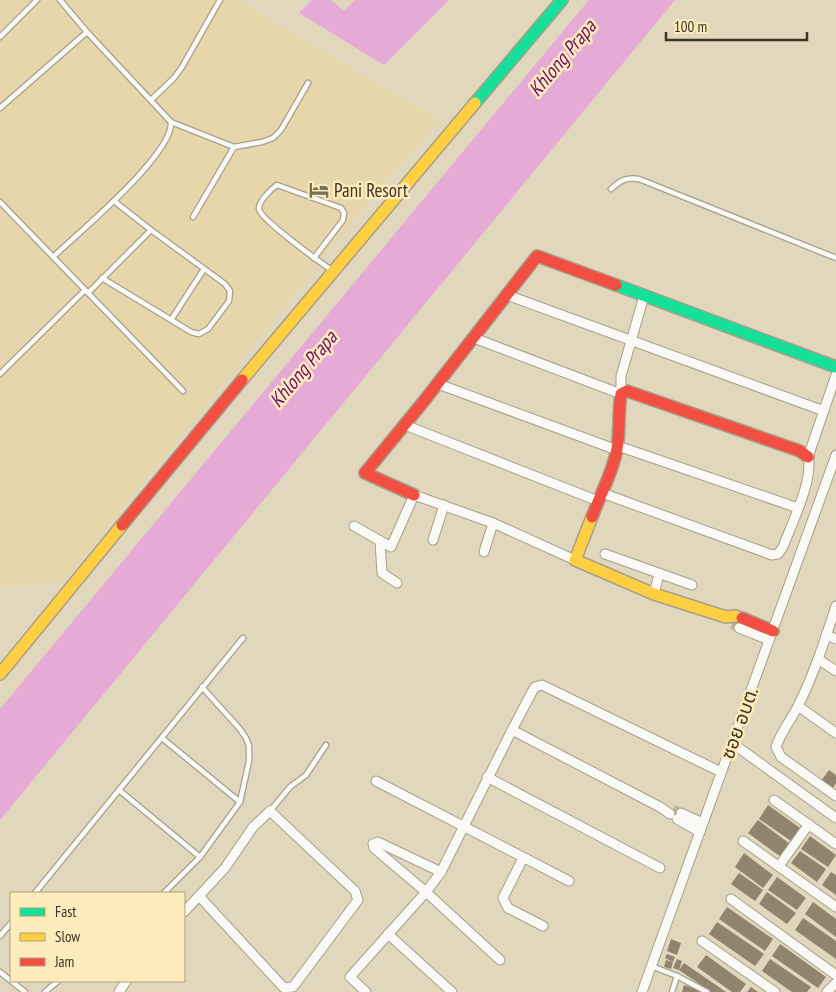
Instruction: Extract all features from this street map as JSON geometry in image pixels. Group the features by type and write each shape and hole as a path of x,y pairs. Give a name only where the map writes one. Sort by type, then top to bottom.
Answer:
{"street":[{"path":"0,674 249,372 562,0"},
{"path":"771,635 654,594 493,523 414,495 364,473 438,384 537,256 836,367"},
{"path":"507,295 824,412"},
{"path":"574,560 618,448 621,376 644,296"},
{"path":"474,338 621,394 632,392 800,451 808,458"},
{"path":"405,425 600,497 772,555 778,554 783,547 808,482 810,466 808,458 836,375"},
{"path":"438,384 618,448 798,508"},
{"name":"ซอย อบต.","path":"642,992 836,454"},
{"path":"354,526 392,547 414,495"},
{"path":"434,540 444,505"},
{"path":"484,552 493,523"},
{"path":"380,541 382,573 397,583"},
{"path":"605,554 692,585"},
{"path":"654,594 659,574"},
{"path":"836,606 818,659 798,706 776,747 781,757 836,796"},
{"path":"826,635 836,639"},
{"path":"818,659 836,671"},
{"path":"366,992 350,977 426,892 440,872 487,777 535,687 542,685 722,772"},
{"path":"798,706 836,733"},
{"path":"512,730 702,827"},
{"path":"732,743 836,818"},
{"path":"771,772 781,757"},
{"path":"487,777 660,868"},
{"path":"376,781 569,882"},
{"path":"774,800 836,844"},
{"path":"185,911 225,868 252,826 270,811 355,891 358,900 293,986 284,988 199,896"},
{"path":"779,866 809,824"},
{"path":"743,841 836,907"},
{"path":"440,872 378,842 372,844 374,848 426,892 500,960"},
{"path":"523,858 503,898 504,903 508,908 544,926"},
{"path":"731,899 836,975"},
{"path":"388,934 452,992"},
{"path":"702,941 775,992"},
{"path":"827,992 836,983"}],"lane":[{"path":"0,37 37,0"},
{"path":"60,0 87,32 171,122 234,147 273,138 281,130 308,84"},
{"path":"151,100 174,78 220,0"},
{"path":"0,108 87,32"},
{"path":"53,257 114,201 154,158 172,128 171,122"},
{"path":"193,217 234,147"},
{"path":"611,189 622,180 629,178 639,179 836,258"},
{"path":"314,258 343,220 344,213 340,208 277,185 260,204 258,208 261,214 314,258 334,272"},
{"path":"102,278 191,332 198,334 208,329 229,301 230,292 225,284 114,201"},
{"path":"0,202 183,391"},
{"path":"0,374 151,230"},
{"path":"171,320 204,269"},
{"path":"36,892 242,638"},
{"path":"165,892 200,857 240,802 249,761 249,746 239,728 202,687"},
{"path":"162,738 240,802"},
{"path":"270,811 290,787 306,775 326,746"},
{"path":"119,790 200,857"},
{"path":"0,936 10,924"},
{"path":"651,966 677,976 706,992"},
{"path":"0,972 10,980"},
{"path":"672,992 677,976"},
{"path":"12,982 25,992"},
{"path":"45,992 57,982"}],"shaded area":[{"path":"0,0 237,0 439,120 370,200 64,581 0,588"}],"water":[{"path":"312,0 331,0 344,11 355,0 449,0 384,65 299,13"},
{"name":"Khlong Prapa","path":"589,0 675,0 0,820 0,709"}],"building":[{"path":"829,770 836,775 836,783 832,789 821,781"},
{"path":"768,805 800,828 791,841 759,819"},
{"path":"758,820 790,844 781,857 748,833"},
{"path":"810,836 836,855 828,867 801,849"},
{"path":"800,851 826,869 817,882 791,863"},
{"path":"744,853 773,875 763,888 735,867"},
{"path":"831,872 836,875 836,895 822,885"},
{"path":"739,873 763,890 755,901 731,884"},
{"path":"777,877 806,898 797,910 768,890"},
{"path":"767,892 796,913 787,924 759,904"},
{"path":"813,902 836,919 836,937 805,914"},
{"path":"727,907 773,939 765,951 719,919"},
{"path":"803,918 836,941 836,959 795,930"},
{"path":"717,922 764,954 755,966 709,934"},
{"path":"671,939 681,943 677,955 667,951"},
{"path":"780,944 826,977 818,988 772,956"},
{"path":"667,954 675,957 673,962 665,958"},
{"path":"706,955 746,984 740,992 732,992 697,967"},
{"path":"677,959 682,961 679,970 673,968"},
{"path":"770,959 811,987 807,992 792,992 762,971"},
{"path":"666,960 673,962 671,969 664,967"},
{"path":"684,963 726,992 711,992 679,970"},
{"path":"684,985 704,992 682,992"},
{"path":"751,987 758,992 747,992"}],"tunnel":[{"path":"732,624 739,628"},
{"path":"673,809 681,813"}],"traffic: fast":[{"path":"475,103 562,0"},
{"path":"616,285 836,367"}],"traffic: slow":[{"path":"242,380 475,103"},
{"path":"592,517 575,560 654,594 726,617 736,616"},
{"path":"0,674 122,525"}],"traffic: jam":[{"path":"414,495 365,473 424,401 537,256 616,285"},
{"path":"122,525 242,380"},
{"path":"592,517 615,458 621,394 627,391 800,451 808,457"},
{"path":"742,618 773,631"}],"place":[{"name":"Pani Resort","path":"319,190"}]}
